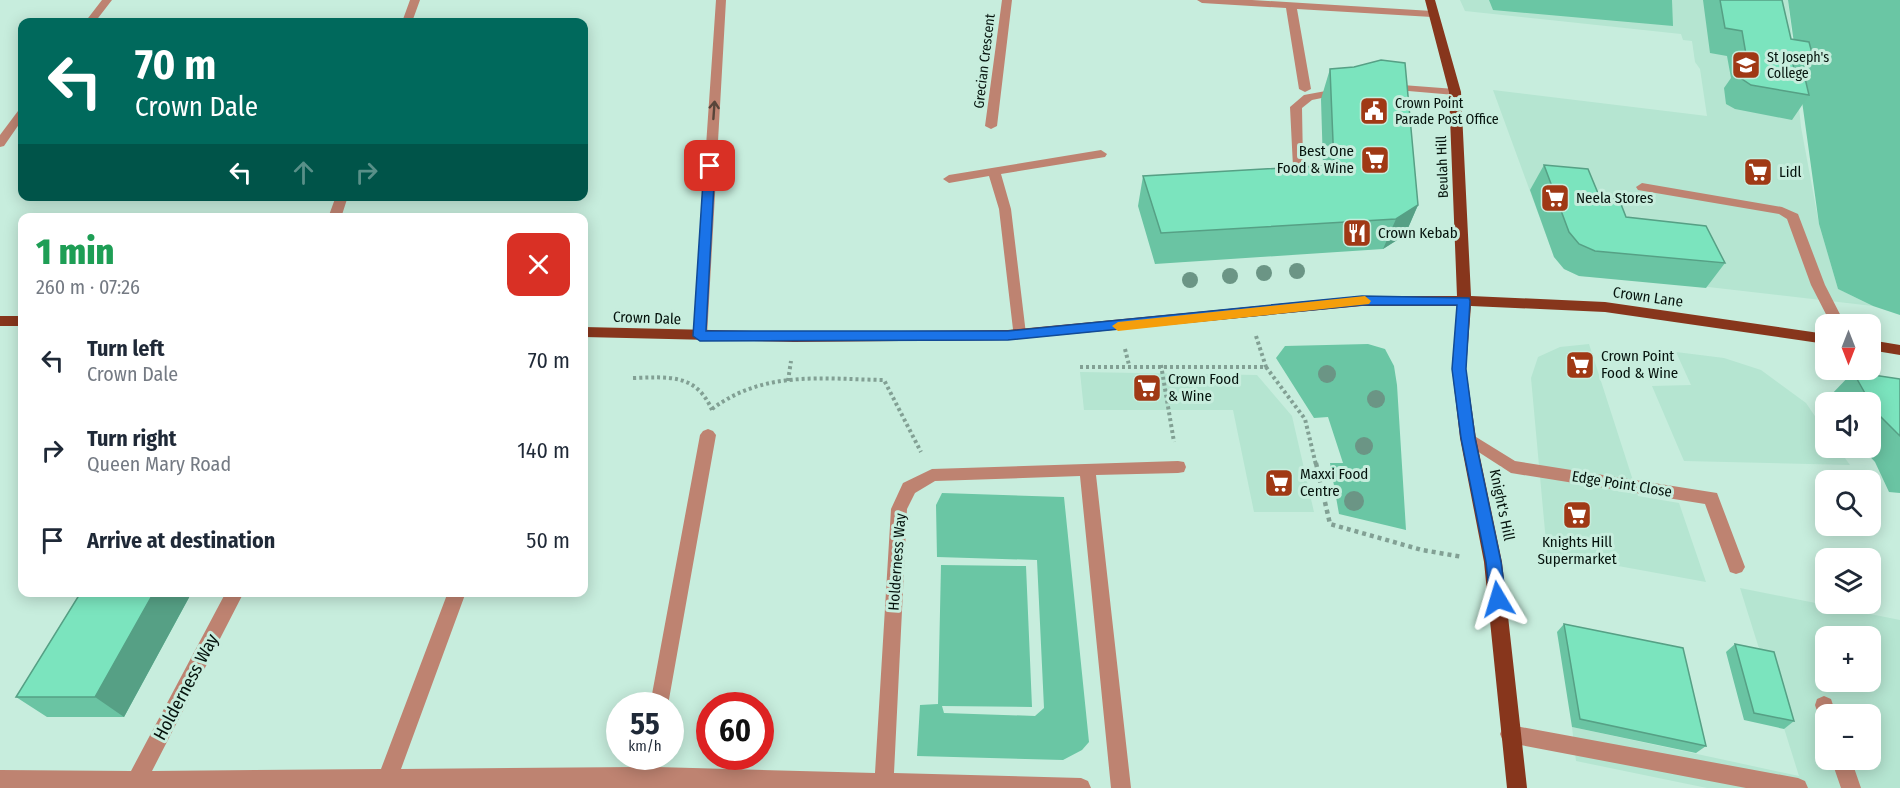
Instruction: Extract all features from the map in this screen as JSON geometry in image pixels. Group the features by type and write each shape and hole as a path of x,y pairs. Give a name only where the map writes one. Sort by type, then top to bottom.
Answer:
{"main road":[{"name":"Beulah Hill","path":"1430,0 1455,92 1464,301"},
{"name":"Crown Dale","path":"588,332 700,336 950,337 1018,334 1362,301 1464,301"},
{"name":"Crown Lane","path":"1464,301 1605,307 1815,337"},
{"name":"Knight's Hill","path":"1464,301 1459,369 1468,438 1494,562 1517,788"},
{"path":"0,321 18,321"},
{"path":"1881,347 1900,350"}],"street":[{"path":"93,18 107,0"},
{"path":"408,18 415,0"},
{"path":"700,336 721,0"},
{"name":"Grecian Crescent","path":"991,126 1006,0"},
{"path":"1202,0 1432,14"},
{"path":"1291,5 1305,88"},
{"path":"1380,86 1455,92"},
{"path":"1297,165 1296,108 1308,97 1349,89"},
{"path":"0,143 18,118"},
{"path":"949,179 1101,153"},
{"path":"994,171 1005,209 1018,334"},
{"path":"1642,187 1782,211 1793,217 1818,285 1833,314"},
{"path":"660,692 708,435"},
{"name":"Edge Point Close","path":"1468,438 1511,467 1711,498 1736,567"},
{"name":"Holderness Way","path":"884,783 899,509 909,488 932,475 1178,467"},
{"path":"1087,469 1121,788"},
{"name":"Holderness Way","path":"136,781 232,597"},
{"path":"387,780 455,597"},
{"path":"1510,734 1798,788"},
{"path":"645,777 646,770"},
{"path":"1845,770 1851,788"},
{"path":"0,780 645,777 1081,788"}],"path":[{"path":"1248,312 1266,367 1305,419 1330,524 1422,550 1494,562"},
{"path":"1080,367 1161,365 1266,367"},
{"path":"1161,365 1178,467"},
{"path":"633,378 677,378 693,384 704,393 712,409 708,435"},
{"path":"712,409 723,399 750,386 769,381 884,380 922,455"}],"shaded area":[{"path":"1460,0 1788,0 1801,127 1819,224 1838,289 1873,306 1691,285 1579,276 1564,269 1554,257 1493,90 1707,116 1700,69 1695,62 1692,41 1683,40 1681,34 1465,11"},
{"path":"1589,344 1638,496 1679,503 1706,582 1547,553 1531,378 1538,357 1560,347"},
{"path":"1676,352 1724,358 1761,370 1806,403 1815,416 1815,458 1845,458 1850,465 1684,461 1652,386 1691,385"},
{"path":"1080,372 1257,375 1292,416 1314,512 1254,512 1233,410 1084,410"},
{"path":"1740,588 1815,603 1815,614 1870,614 1900,620 1900,788 1707,788 1576,761 1572,727 1799,776"}],"green space":[{"path":"1489,0 1672,0 1673,26 1493,10"},
{"path":"1788,0 1900,0 1900,315 1873,306 1838,289 1819,224"},
{"path":"1368,344 1385,349 1394,366 1406,530 1339,514 1330,463 1343,463 1328,417 1314,418 1276,358 1285,346"},
{"path":"942,493 1064,497 1089,742 1082,750 1063,760 917,756 920,705 938,704 941,565 1026,566 1032,707 942,706 944,713 1035,716 1044,708 1037,560 937,557 936,505"}],"building":[{"path":"1720,0 1782,0 1791,39 1809,42 1815,64 1792,60 1795,73 1804,74 1809,95 1751,85 1742,79 1739,64 1748,66 1742,31 1725,28"},
{"path":"1381,60 1405,63 1418,205 1396,219 1161,233 1143,176 1334,165 1330,69 1354,67"},
{"path":"1544,165 1588,169 1600,198 1619,199 1626,217 1706,226 1725,263 1595,251 1579,244 1569,232"},
{"path":"1881,376 1900,379 1900,436 1881,417 1881,392 1864,392 1857,380 1881,380"},
{"path":"78,597 151,597 95,697 16,697"},
{"path":"1564,624 1683,648 1706,746 1580,719"},
{"path":"1735,644 1774,652 1794,721 1754,713"}],"slow traffic":[{"path":"1118,326 1365,301"}],"place":[{"name":"St Joseph's College","path":"1746,65"},
{"name":"Crown Point Parade Post Office","path":"1374,111"},
{"name":"Best One Food & Wine","path":"1375,160"},
{"name":"Lidl","path":"1758,172"},
{"name":"Neela Stores","path":"1555,198"},
{"name":"Crown Kebab","path":"1357,233"},
{"name":"Crown Point Food & Wine","path":"1580,365"},
{"name":"Crown Food & Wine","path":"1147,388"},
{"name":"Maxxi Food Centre","path":"1279,483"},
{"name":"Knights Hill Supermarket","path":"1577,515"}],"route":[{"path":"710,166 700,336 950,337 1008,335 1362,301 1464,301 1459,369 1468,438 1494,562 1498,599"}]}
